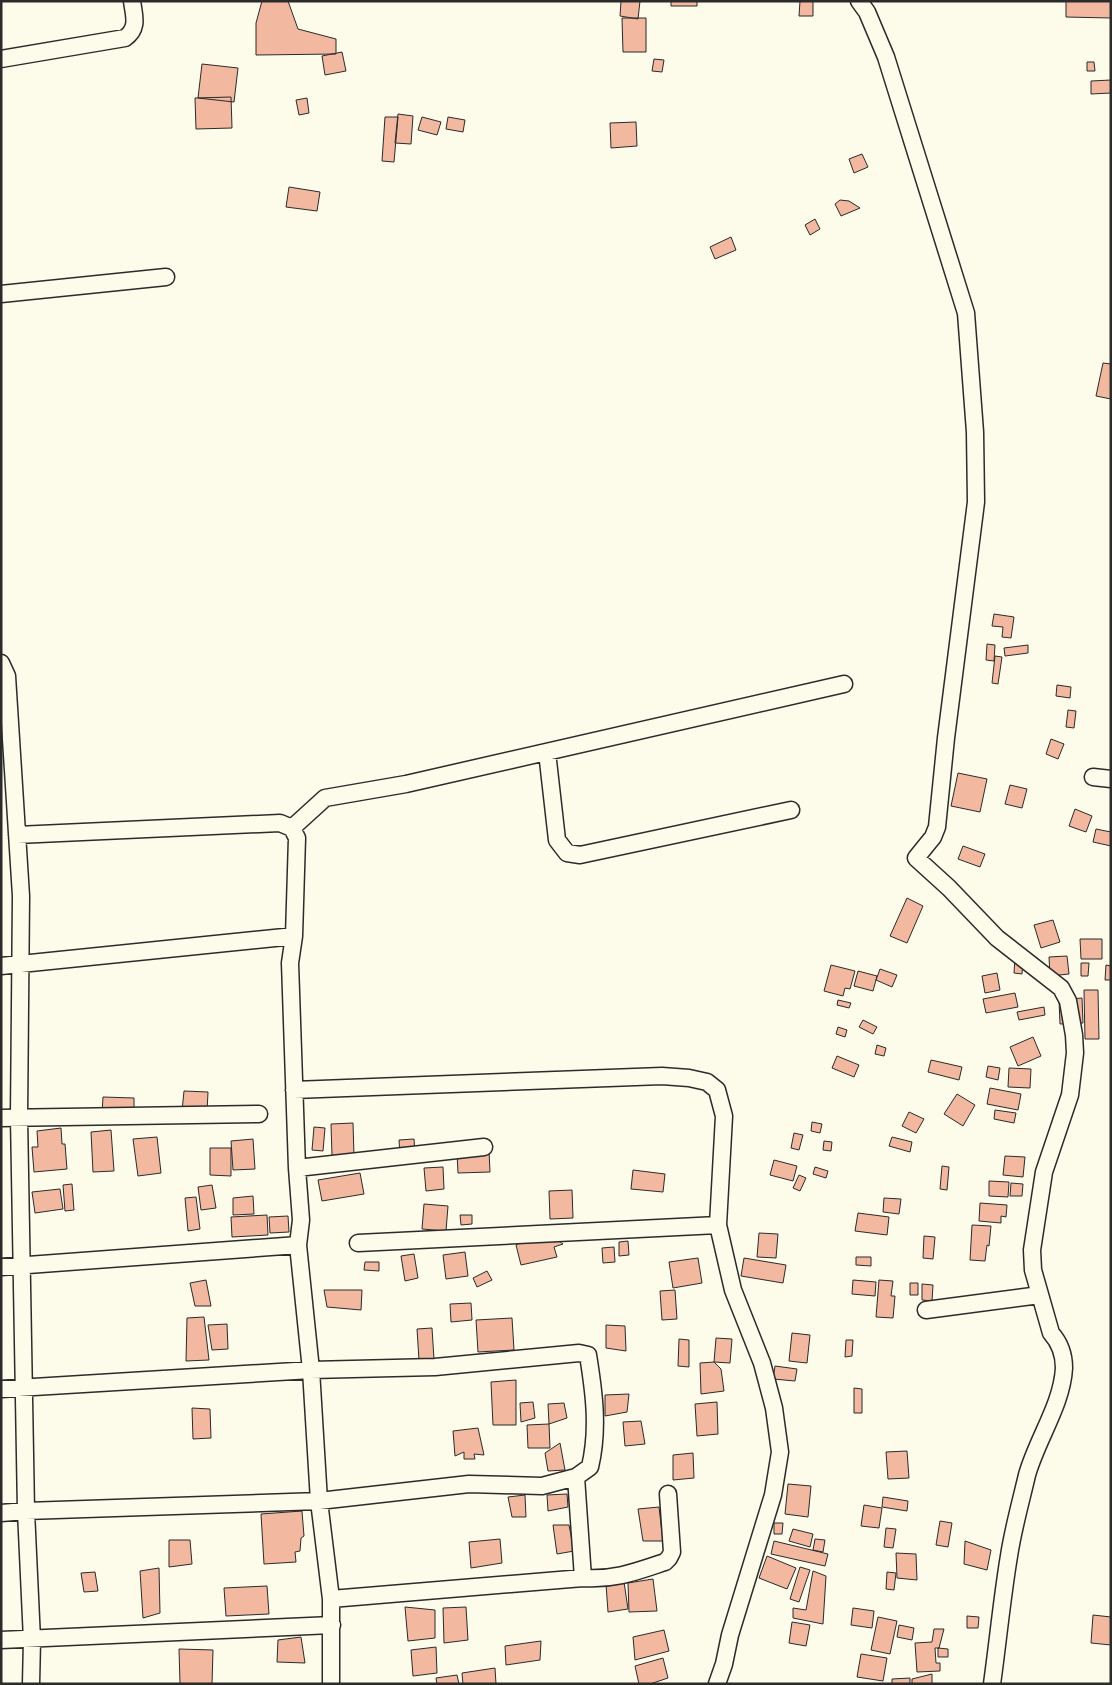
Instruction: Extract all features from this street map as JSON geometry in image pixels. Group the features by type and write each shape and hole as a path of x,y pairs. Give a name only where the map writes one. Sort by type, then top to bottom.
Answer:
{"street":[{"path":"1,59 125,38 132,33 135,23 132,1"},
{"path":"859,1 867,12 886,57 966,313 975,432 976,502 947,729 937,827 933,838 916,858 949,888 997,938 1061,988 1068,1001 1074,1035 1075,1053 1070,1095 1044,1172 1032,1250 1033,1270 1051,1333 1058,1341 1063,1353 1064,1368 1060,1394 1033,1455 1011,1546 992,1684"},
{"path":"1,294 166,278"},
{"path":"1,663 7,676 21,896 18,1117 26,1511 32,1640 31,1684"},
{"path":"292,828 325,798 406,784 844,684"},
{"path":"547,752 557,840 567,853 580,855 791,810"},
{"path":"1093,777 1111,779"},
{"path":"17,834 280,823 292,828 297,838 294,936 290,963 297,1168 301,1220 298,1244 311,1370 319,1501 331,1600 332,1684"},
{"path":"1,966 294,936"},
{"path":"294,1090 662,1076 690,1078 707,1082 717,1090 724,1116 718,1225 733,1290 762,1363 774,1408 780,1452 773,1495 717,1684"},
{"path":"1,1118 259,1114"},
{"path":"297,1168 484,1147"},
{"path":"358,1242 718,1225"},
{"path":"1,1267 298,1244"},
{"path":"926,1310 1040,1295"},
{"path":"1,1389 311,1370 435,1367 579,1353 588,1355 595,1394 595,1446 590,1467 576,1477 542,1486 469,1484 319,1501 1,1513"},
{"path":"576,1477 583,1578"},
{"path":"331,1600 623,1576 665,1562 669,1558 672,1552 668,1494"},
{"path":"1,1640 332,1625"}],"building":[{"path":"262,1 288,1 298,29 336,39 336,54 256,55 256,23"},
{"path":"621,1 640,1 638,19 620,16"},
{"path":"671,1 697,1 697,6 671,6"},
{"path":"800,1 813,1 813,16 799,16"},
{"path":"1066,1 1111,1 1111,18 1066,17"},
{"path":"622,18 646,18 646,52 623,52"},
{"path":"342,52 346,71 325,75 322,56"},
{"path":"654,59 664,60 662,72 652,71"},
{"path":"1087,62 1094,62 1095,71 1087,71"},
{"path":"202,64 238,68 234,102 198,98"},
{"path":"1111,80 1111,93 1091,94 1091,81"},
{"path":"231,97 232,128 196,129 195,98"},
{"path":"307,98 309,113 299,115 296,100"},
{"path":"398,114 413,116 411,144 395,143"},
{"path":"385,117 398,117 394,162 382,161"},
{"path":"422,117 441,122 437,135 418,130"},
{"path":"448,117 465,120 463,132 446,129"},
{"path":"636,122 637,146 611,148 610,123"},
{"path":"862,154 868,167 854,173 849,159"},
{"path":"289,187 320,192 317,211 286,207"},
{"path":"840,200 849,201 860,208 841,216 835,204"},
{"path":"815,219 820,229 810,235 805,225"},
{"path":"731,237 736,250 715,259 710,247"},
{"path":"1103,363 1111,364 1111,399 1096,396"},
{"path":"994,614 1014,617 1011,638 1002,637 1003,627 992,626"},
{"path":"987,644 995,645 994,661 986,660"},
{"path":"1028,645 1028,653 1005,656 1004,648"},
{"path":"995,656 1002,657 998,684 992,683"},
{"path":"1057,685 1071,687 1070,698 1056,696"},
{"path":"1068,710 1076,711 1074,728 1066,727"},
{"path":"1051,739 1064,744 1058,759 1046,754"},
{"path":"958,773 987,779 980,812 951,806"},
{"path":"1010,785 1027,789 1022,808 1005,804"},
{"path":"1075,809 1092,816 1086,832 1069,826"},
{"path":"1096,829 1111,832 1111,846 1093,842"},
{"path":"963,846 985,854 980,867 958,859"},
{"path":"907,898 923,906 907,943 890,936"},
{"path":"1053,920 1060,942 1041,948 1034,925"},
{"path":"1080,939 1102,939 1102,959 1081,959"},
{"path":"1067,956 1069,974 1050,976 1049,957"},
{"path":"1015,957 1023,958 1022,974 1014,973"},
{"path":"1081,963 1089,963 1088,976 1081,976"},
{"path":"831,965 855,971 850,989 845,988 843,996 824,991"},
{"path":"1106,965 1111,966 1111,980 1105,980"},
{"path":"880,969 897,975 892,987 876,980"},
{"path":"858,971 877,976 873,991 854,986"},
{"path":"997,973 1000,990 985,993 982,976"},
{"path":"1084,990 1098,990 1099,1039 1085,1039"},
{"path":"1015,993 1018,1007 986,1013 983,999"},
{"path":"1082,998 1083,1023 1060,1024 1059,1000"},
{"path":"838,1000 851,1003 849,1008 837,1005"},
{"path":"1044,1007 1045,1015 1019,1020 1017,1012"},
{"path":"863,1020 877,1027 873,1034 859,1027"},
{"path":"838,1027 847,1030 845,1037 836,1034"},
{"path":"1033,1037 1041,1056 1018,1066 1010,1047"},
{"path":"877,1045 886,1048 884,1056 875,1054"},
{"path":"837,1056 859,1065 854,1077 832,1068"},
{"path":"931,1060 962,1067 959,1080 928,1072"},
{"path":"988,1066 1000,1068 998,1080 986,1077"},
{"path":"1009,1068 1031,1069 1030,1088 1008,1087"},
{"path":"990,1088 1021,1094 1018,1110 987,1104"},
{"path":"184,1091 208,1092 207,1112 182,1111"},
{"path":"957,1094 975,1105 963,1126 944,1114"},
{"path":"103,1097 134,1098 134,1115 102,1114"},
{"path":"995,1110 1016,1113 1014,1123 994,1119"},
{"path":"909,1112 924,1119 916,1133 902,1126"},
{"path":"812,1122 822,1124 820,1133 811,1131"},
{"path":"353,1123 354,1156 332,1156 331,1124"},
{"path":"314,1127 325,1128 323,1151 312,1150"},
{"path":"61,1128 62,1144 65,1144 67,1169 34,1172 32,1147 38,1147 37,1131"},
{"path":"111,1130 114,1171 93,1172 91,1132"},
{"path":"794,1133 803,1135 799,1150 791,1148"},
{"path":"157,1137 161,1173 138,1176 133,1139"},
{"path":"892,1137 912,1142 910,1152 889,1146"},
{"path":"253,1139 255,1169 233,1170 231,1141"},
{"path":"414,1139 415,1154 400,1155 399,1140"},
{"path":"824,1141 832,1142 831,1151 823,1150"},
{"path":"210,1148 231,1148 231,1176 210,1175"},
{"path":"489,1151 490,1172 458,1173 457,1153"},
{"path":"1005,1156 1025,1157 1023,1177 1003,1175"},
{"path":"774,1160 797,1166 793,1181 770,1175"},
{"path":"942,1166 949,1167 947,1190 940,1189"},
{"path":"443,1167 444,1189 426,1191 424,1168"},
{"path":"815,1167 828,1171 826,1178 813,1174"},
{"path":"633,1170 665,1174 663,1192 631,1189"},
{"path":"360,1173 364,1194 322,1201 318,1180"},
{"path":"799,1175 806,1178 800,1191 793,1188"},
{"path":"989,1181 1009,1182 1008,1197 989,1196"},
{"path":"1011,1183 1023,1184 1022,1196 1010,1196"},
{"path":"72,1184 74,1210 65,1211 63,1185"},
{"path":"212,1185 216,1208 201,1210 198,1187"},
{"path":"60,1189 63,1209 35,1213 32,1192"},
{"path":"572,1190 573,1218 550,1219 549,1191"},
{"path":"253,1196 254,1214 233,1215 233,1198"},
{"path":"196,1197 200,1229 188,1231 185,1198"},
{"path":"884,1198 901,1199 899,1214 883,1212"},
{"path":"980,1203 1007,1205 1006,1217 1001,1216 1001,1223 979,1221"},
{"path":"424,1204 448,1206 446,1231 422,1229"},
{"path":"858,1213 889,1217 887,1235 855,1231"},
{"path":"267,1215 268,1235 232,1237 231,1217"},
{"path":"460,1215 472,1215 472,1224 461,1225"},
{"path":"288,1216 289,1232 270,1233 269,1217"},
{"path":"972,1225 991,1226 985,1261 970,1260"},
{"path":"759,1233 778,1234 776,1258 757,1257"},
{"path":"535,1235 551,1235 563,1244 554,1247 557,1257 521,1265 516,1245"},
{"path":"924,1236 935,1237 933,1259 923,1258"},
{"path":"628,1241 629,1255 619,1256 619,1242"},
{"path":"614,1247 615,1262 603,1263 602,1248"},
{"path":"465,1252 468,1276 446,1279 443,1255"},
{"path":"414,1254 418,1278 405,1281 401,1256"},
{"path":"856,1257 871,1257 871,1266 856,1265"},
{"path":"698,1258 702,1283 673,1288 669,1262"},
{"path":"744,1258 786,1265 783,1283 741,1276"},
{"path":"365,1262 379,1262 379,1271 364,1270"},
{"path":"487,1271 492,1280 477,1287 473,1278"},
{"path":"206,1280 211,1306 195,1306 190,1283"},
{"path":"853,1280 876,1282 875,1296 852,1294"},
{"path":"879,1280 893,1281 891,1296 895,1296 893,1318 876,1317"},
{"path":"910,1283 918,1283 918,1295 910,1295"},
{"path":"922,1284 933,1285 932,1301 922,1300"},
{"path":"324,1290 362,1290 361,1310 327,1307"},
{"path":"675,1290 677,1319 662,1320 660,1291"},
{"path":"471,1303 472,1320 451,1322 450,1304"},
{"path":"204,1317 209,1360 186,1361 187,1318"},
{"path":"512,1318 514,1350 478,1352 476,1320"},
{"path":"227,1324 228,1349 212,1350 208,1325"},
{"path":"606,1325 625,1326 626,1351 606,1348"},
{"path":"432,1328 434,1359 419,1360 417,1329"},
{"path":"792,1333 810,1335 807,1363 789,1361"},
{"path":"716,1338 732,1339 730,1363 714,1362"},
{"path":"679,1339 689,1340 689,1367 678,1366"},
{"path":"846,1340 853,1340 852,1356 845,1357"},
{"path":"714,1362 721,1369 724,1391 701,1394 700,1363"},
{"path":"775,1366 797,1369 795,1381 773,1379"},
{"path":"516,1380 516,1425 493,1425 491,1382"},
{"path":"854,1388 862,1389 862,1413 854,1413"},
{"path":"629,1394 627,1412 605,1416 605,1395"},
{"path":"533,1402 535,1418 521,1422 520,1403"},
{"path":"717,1402 718,1434 697,1436 695,1404"},
{"path":"564,1403 567,1418 549,1424 548,1404"},
{"path":"192,1408 210,1409 211,1438 193,1439"},
{"path":"641,1421 645,1444 625,1446 623,1422"},
{"path":"549,1424 550,1448 528,1448 527,1425"},
{"path":"478,1428 484,1455 474,1454 475,1459 464,1459 464,1452 455,1456 453,1431"},
{"path":"560,1443 565,1470 548,1471 545,1453"},
{"path":"907,1451 909,1478 888,1479 886,1452"},
{"path":"693,1453 694,1478 673,1480 673,1455"},
{"path":"788,1484 811,1486 808,1517 785,1514"},
{"path":"567,1494 568,1507 548,1511 547,1495"},
{"path":"525,1495 526,1517 512,1517 508,1497"},
{"path":"883,1497 908,1501 907,1511 882,1507"},
{"path":"864,1505 882,1508 879,1528 861,1526"},
{"path":"659,1507 663,1541 643,1541 638,1509"},
{"path":"302,1511 304,1536 301,1538 300,1551 295,1552 296,1562 264,1564 261,1514"},
{"path":"940,1521 952,1523 948,1547 936,1545"},
{"path":"774,1523 783,1523 782,1534 774,1534"},
{"path":"553,1525 569,1525 574,1551 557,1554"},
{"path":"886,1528 896,1529 893,1548 884,1547"},
{"path":"793,1529 813,1534 810,1547 789,1541"},
{"path":"500,1539 502,1563 471,1568 469,1542"},
{"path":"815,1539 825,1540 823,1552 813,1550"},
{"path":"169,1540 190,1540 192,1564 169,1567"},
{"path":"774,1541 828,1554 825,1566 771,1554"},
{"path":"965,1541 991,1550 987,1570 964,1564"},
{"path":"896,1553 916,1554 917,1580 897,1578"},
{"path":"767,1556 796,1568 787,1589 759,1578"},
{"path":"800,1567 810,1570 799,1602 790,1599"},
{"path":"159,1568 160,1613 143,1618 140,1571"},
{"path":"813,1571 826,1576 823,1624 793,1618 793,1608 806,1610"},
{"path":"95,1572 98,1591 84,1592 81,1573"},
{"path":"887,1572 896,1573 894,1590 886,1589"},
{"path":"653,1579 657,1611 629,1612 628,1583"},
{"path":"624,1582 628,1609 608,1612 606,1584"},
{"path":"267,1586 269,1614 226,1616 224,1588"},
{"path":"405,1607 435,1610 435,1638 408,1641"},
{"path":"466,1607 468,1640 444,1643 443,1608"},
{"path":"853,1608 874,1611 872,1628 851,1625"},
{"path":"1093,1615 1111,1617 1111,1645 1091,1643"},
{"path":"967,1616 979,1617 978,1628 967,1628"},
{"path":"878,1617 897,1621 890,1654 871,1650"},
{"path":"792,1622 810,1625 806,1646 789,1643"},
{"path":"899,1625 914,1628 912,1640 897,1637"},
{"path":"934,1629 944,1629 939,1648 935,1648 936,1663 940,1663 940,1671 917,1672 915,1643 932,1642"},
{"path":"664,1630 669,1651 635,1660 633,1637"},
{"path":"301,1637 305,1663 277,1662 278,1640"},
{"path":"541,1641 540,1660 506,1665 505,1646"},
{"path":"436,1647 437,1673 413,1676 411,1650"},
{"path":"938,1648 948,1649 948,1657 938,1657"},
{"path":"179,1649 213,1650 212,1684 180,1684"},
{"path":"861,1654 887,1658 883,1681 857,1677"},
{"path":"663,1658 668,1678 650,1684 639,1684 635,1666"},
{"path":"495,1668 496,1684 463,1684 462,1673"},
{"path":"932,1674 932,1684 912,1684 912,1679"},
{"path":"457,1675 459,1684 437,1684 436,1678"},
{"path":"910,1678 910,1684 892,1684 892,1679"}]}
